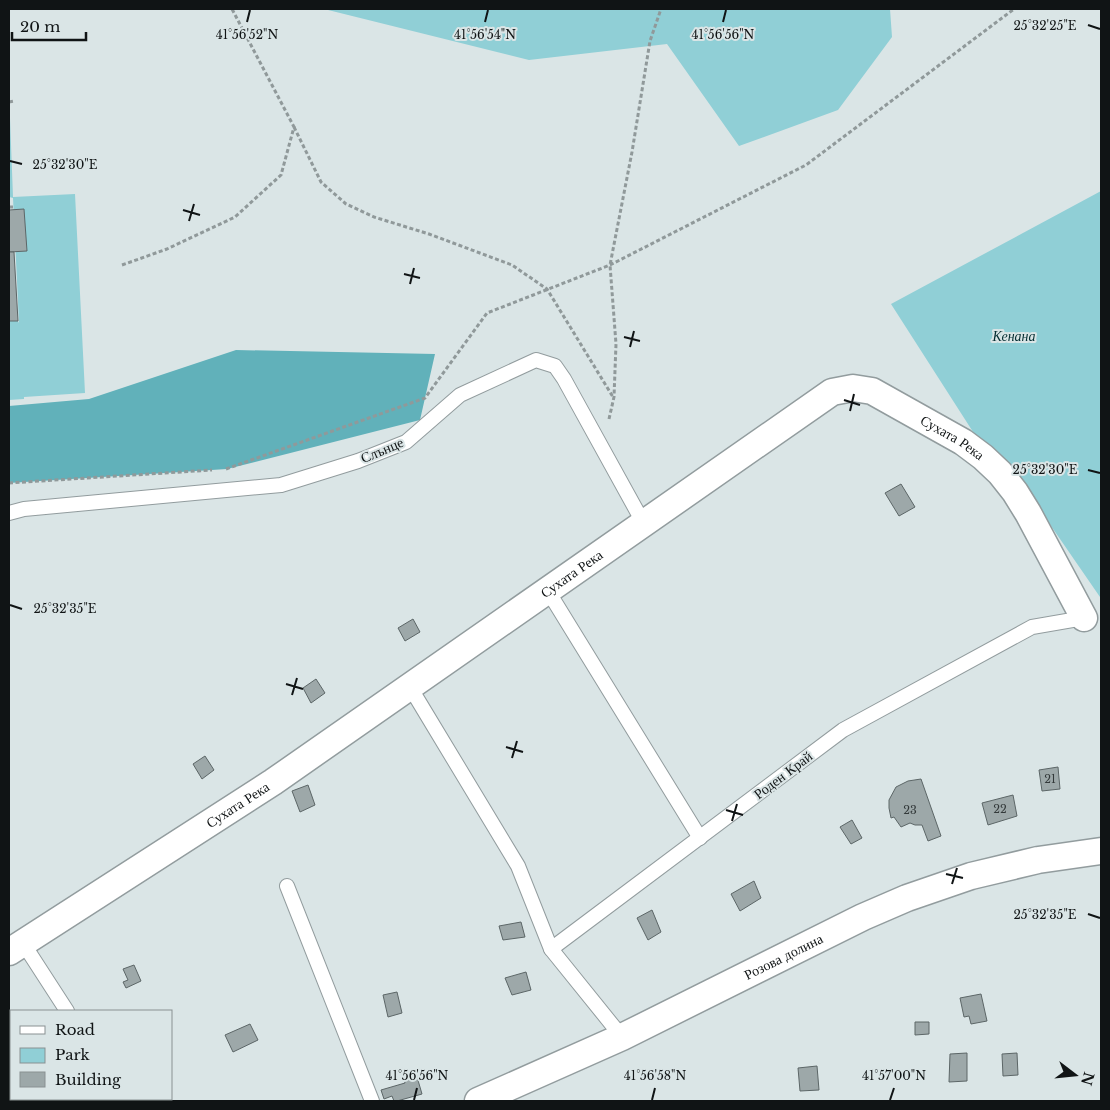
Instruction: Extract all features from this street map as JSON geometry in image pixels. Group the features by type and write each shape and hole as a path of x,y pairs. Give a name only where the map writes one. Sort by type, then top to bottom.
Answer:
{"street":[{"name":"Сухата Река","path":"16,947 273,782 832,392 852,388 872,391 963,442 1000,473 1028,513 1084,618"},
{"name":"Розова долина","path":"484,1100 622,1037 863,917 907,898 972,876 1038,860 1101,851"}],"lane":[{"name":"Слънце","path":"9,513 24,509 280,486 358,461 406,442 460,395 536,360 554,366 644,524"},
{"path":"548,591 700,838"},
{"name":"Роден Край","path":"551,949 843,730 1032,627 1084,618"},
{"path":"410,687 518,866 551,949 622,1037"},
{"path":"287,886 372,1101"},
{"path":"16,947 65,1010"}],"path":[{"path":"232,9 321,182 346,204 374,217 478,251 512,265 547,289 614,397"},
{"path":"602,449 614,397 616,344 610,265 632,152 650,41 661,9"},
{"path":"9,483 227,469 425,398 487,313 610,265 806,164 1014,9"},
{"path":"9,102 15,102"},
{"path":"122,265 167,249 235,217 281,175 294,128"},
{"path":"9,207 14,207"}],"green space":[{"path":"324,9 890,9 892,37 838,110 739,146 667,44 529,60"},
{"path":"9,118 13,197 75,194 85,393 24,397 24,399 9,400 9,321 18,321 19,323 13,198 9,197"},
{"name":"Кенана","path":"1101,191 1100,597 1040,510 975,435 891,304"}],"shaded area":[{"path":"236,350 435,354 420,420 227,469 9,483 9,406 89,399"}],"building":[{"path":"24,209 27,251 9,252 9,210"},
{"path":"9,252 14,252 18,321 9,321"},
{"path":"901,484 915,507 899,516 885,493"},
{"path":"413,619 420,632 405,641 398,628"},
{"path":"316,679 325,693 311,703 303,688"},
{"path":"205,756 214,770 202,779 193,764"},
{"path":"1058,767 1060,789 1042,791 1039,770"},
{"path":"921,779 941,836 928,841 922,825 910,823 901,827 894,817 891,818 889,808 889,800 896,787 908,781"},
{"path":"308,785 315,805 300,812 292,791"},
{"path":"1013,795 1017,816 988,825 982,803"},
{"path":"852,820 862,838 851,844 840,827"},
{"path":"754,881 761,898 740,911 731,894"},
{"path":"652,910 661,932 648,940 637,918"},
{"path":"521,922 525,937 503,940 499,926"},
{"path":"134,965 141,981 126,988 123,982 128,980 123,969"},
{"path":"526,972 531,990 512,995 505,978"},
{"path":"397,992 402,1013 388,1017 383,995"},
{"path":"981,994 987,1021 971,1024 969,1016 964,1017 960,998"},
{"path":"915,1022 929,1022 929,1034 915,1035"},
{"path":"250,1024 258,1040 233,1052 225,1035"},
{"path":"967,1053 967,1081 949,1082 950,1054"},
{"path":"1017,1053 1018,1075 1003,1076 1002,1054"},
{"path":"817,1066 819,1090 800,1091 798,1068"},
{"path":"415,1070 422,1094 397,1101 394,1101 392,1096 384,1099 381,1090 405,1083 403,1074"}]}
